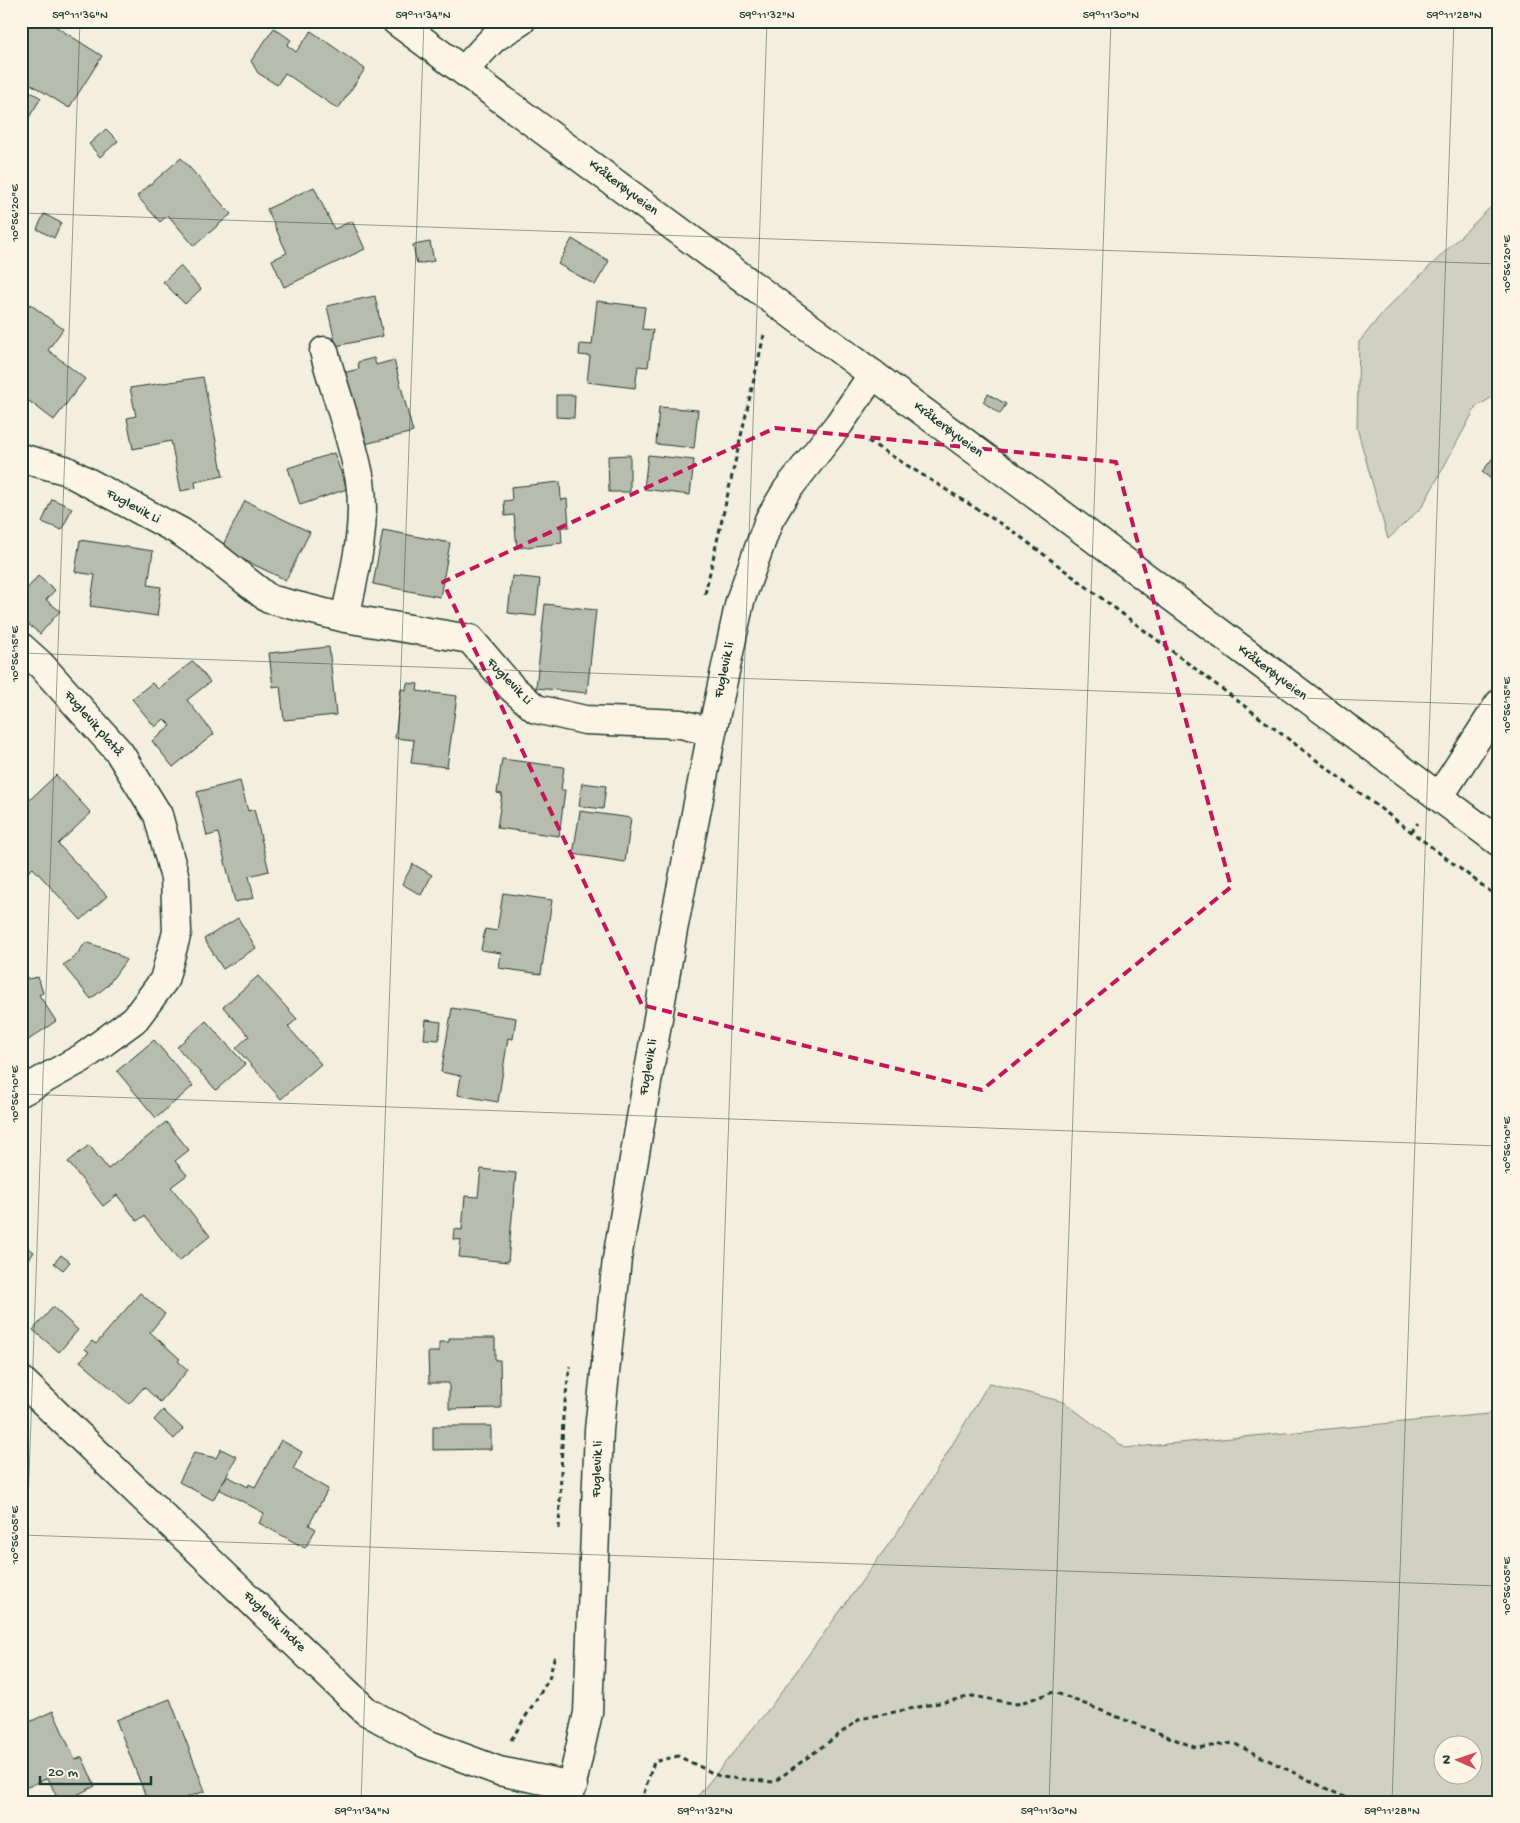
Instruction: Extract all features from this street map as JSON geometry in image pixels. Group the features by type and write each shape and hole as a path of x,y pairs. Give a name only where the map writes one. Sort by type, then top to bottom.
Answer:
{"street":[{"name":"Kråkerøyveien","path":"396,21 873,374 1499,842"},
{"path":"464,70 494,38 520,21"},
{"path":"324,351 360,481 361,525 354,576 344,618"},
{"name":"Fuglevik li","path":"570,1794 588,1713 599,1430 616,1259 673,930 712,732 740,601 769,520 788,490 839,424 873,374"},
{"name":"Fuglevik Li","path":"21,458 65,470 180,532 211,553 268,599 344,618 470,639 512,688 536,709 585,720 681,724 712,732"},
{"name":"Fuglevik platå","path":"21,647 41,665 119,752 158,815 175,878 177,932 164,980 135,1019 82,1058 21,1092"},
{"path":"1438,797 1499,704"},
{"name":"Fuglevik indre","path":"21,1380 366,1711 424,1743 499,1771 570,1794"}],"path":[{"path":"839,424 1014,532 1499,898"},
{"path":"641,1802 654,1762 678,1756 721,1777 774,1782 860,1719 973,1696 1017,1704 1054,1692 1197,1748 1233,1743 1354,1802"}],"highlighted area":[{"path":"775,428 1116,462 1231,887 982,1090 642,1005 443,582"}],"shaded area":[{"path":"1499,199 1499,393 1476,407 1422,507 1388,539 1357,428 1359,342 1384,311"},
{"path":"989,1383 1064,1402 1125,1448 1499,1413 1499,1802 693,1802 772,1705 912,1512"}],"building":[{"path":"21,21 35,21 41,25 47,21 102,56 69,108 21,78"},
{"path":"274,28 291,40 287,45 296,52 311,31 365,69 338,109 285,73 277,85 258,73 251,61"},
{"path":"21,86 41,98 21,130"},
{"path":"106,129 118,141 100,157 89,144"},
{"path":"181,158 231,214 194,246 168,215 160,222 137,196"},
{"path":"314,187 334,229 352,221 365,249 284,287 272,260 287,253 267,209"},
{"path":"44,214 61,223 54,238 37,229"},
{"path":"572,239 609,261 595,285 558,264"},
{"path":"430,242 434,261 417,264 413,245"},
{"path":"180,266 201,289 185,304 163,282"},
{"path":"375,296 383,336 336,346 327,306"},
{"path":"597,301 645,307 642,329 653,330 648,367 638,366 635,388 587,382 590,356 579,355 580,344 592,345"},
{"path":"30,304 63,329 48,350 85,379 54,420 29,401 21,412 21,316"},
{"path":"374,358 376,365 394,360 413,432 357,446 339,374 359,369 358,362"},
{"path":"203,377 223,476 195,482 196,488 181,491 171,441 133,449 127,418 136,416 130,388"},
{"path":"988,394 1006,404 1000,414 983,402"},
{"path":"556,395 575,395 574,418 556,417"},
{"path":"659,407 698,410 694,448 656,444"},
{"path":"1499,450 1499,485 1482,472"},
{"path":"334,453 347,489 300,505 288,468"},
{"path":"630,455 630,492 609,492 608,456"},
{"path":"648,455 694,460 690,495 644,489"},
{"path":"560,482 561,500 567,499 569,527 561,527 562,543 517,548 514,515 505,516 504,501 512,500 511,487"},
{"path":"52,499 72,508 62,530 42,522"},
{"path":"245,501 310,532 286,580 221,549"},
{"path":"383,530 450,543 440,597 373,584"},
{"path":"80,540 153,551 148,585 161,587 157,616 90,606 95,575 75,572"},
{"path":"38,576 55,590 46,600 60,611 40,634 21,618 21,596"},
{"path":"512,576 540,579 536,616 508,613"},
{"path":"545,604 596,610 587,693 536,688"},
{"path":"329,647 336,715 284,720 280,686 273,687 269,653"},
{"path":"193,661 210,682 187,700 214,734 173,767 152,741 171,726 164,719 155,727 132,699 152,683 158,689"},
{"path":"407,683 418,684 417,691 457,696 447,767 411,763 414,740 395,738 401,689 406,690"},
{"path":"502,759 564,767 561,790 565,790 559,836 497,828 502,794 497,793"},
{"path":"56,775 91,813 58,844 107,896 81,920 33,868 24,875 21,872 21,808"},
{"path":"240,781 248,811 254,809 269,871 249,876 254,898 235,902 218,833 207,836 197,792"},
{"path":"582,783 606,786 603,809 579,806"},
{"path":"580,811 631,818 625,862 573,854"},
{"path":"413,864 432,875 421,895 402,884"},
{"path":"503,893 552,900 541,974 499,968 501,953 481,950 485,929 497,931"},
{"path":"238,918 256,948 223,969 204,939"},
{"path":"86,942 114,952 126,960 108,985 91,999 63,965 74,958"},
{"path":"21,969 28,979 38,977 43,993 39,995 56,1021 21,1045"},
{"path":"258,976 297,1019 288,1027 321,1064 281,1099 236,1048 249,1036 223,1007"},
{"path":"452,1008 516,1018 513,1039 508,1038 498,1102 458,1095 461,1076 441,1072"},
{"path":"426,1020 441,1022 439,1040 424,1039"},
{"path":"206,1021 245,1064 216,1090 177,1047"},
{"path":"154,1040 193,1086 156,1118 117,1071"},
{"path":"166,1122 189,1150 175,1161 187,1175 171,1187 210,1236 179,1261 144,1216 137,1221 117,1195 103,1206 68,1162 89,1145 108,1169"},
{"path":"481,1169 516,1173 508,1262 459,1257 461,1240 453,1239 454,1229 462,1230 465,1196 478,1197"},
{"path":"21,1243 34,1252 21,1271"},
{"path":"61,1255 70,1262 63,1270 54,1263"},
{"path":"140,1293 165,1314 150,1332 180,1359 178,1361 188,1370 160,1402 144,1387 129,1404 80,1361 89,1352 85,1349 92,1341 96,1344"},
{"path":"53,1307 78,1330 59,1352 33,1330"},
{"path":"449,1338 495,1338 495,1360 500,1360 501,1408 449,1409 449,1383 429,1383 428,1352 439,1352 439,1342 449,1342"},
{"path":"163,1410 183,1429 174,1439 154,1420"},
{"path":"433,1426 491,1426 491,1449 433,1450"},
{"path":"281,1440 302,1452 293,1469 328,1489 309,1525 316,1529 305,1548 259,1523 264,1513 219,1489 227,1476 248,1487 249,1484 255,1487"},
{"path":"221,1449 237,1457 213,1500 179,1482 194,1453 216,1458"},
{"path":"170,1699 205,1791 175,1802 148,1802 116,1720"},
{"path":"53,1711 75,1760 82,1757 95,1786 62,1802 59,1802 48,1778 21,1790 21,1726"}]}
